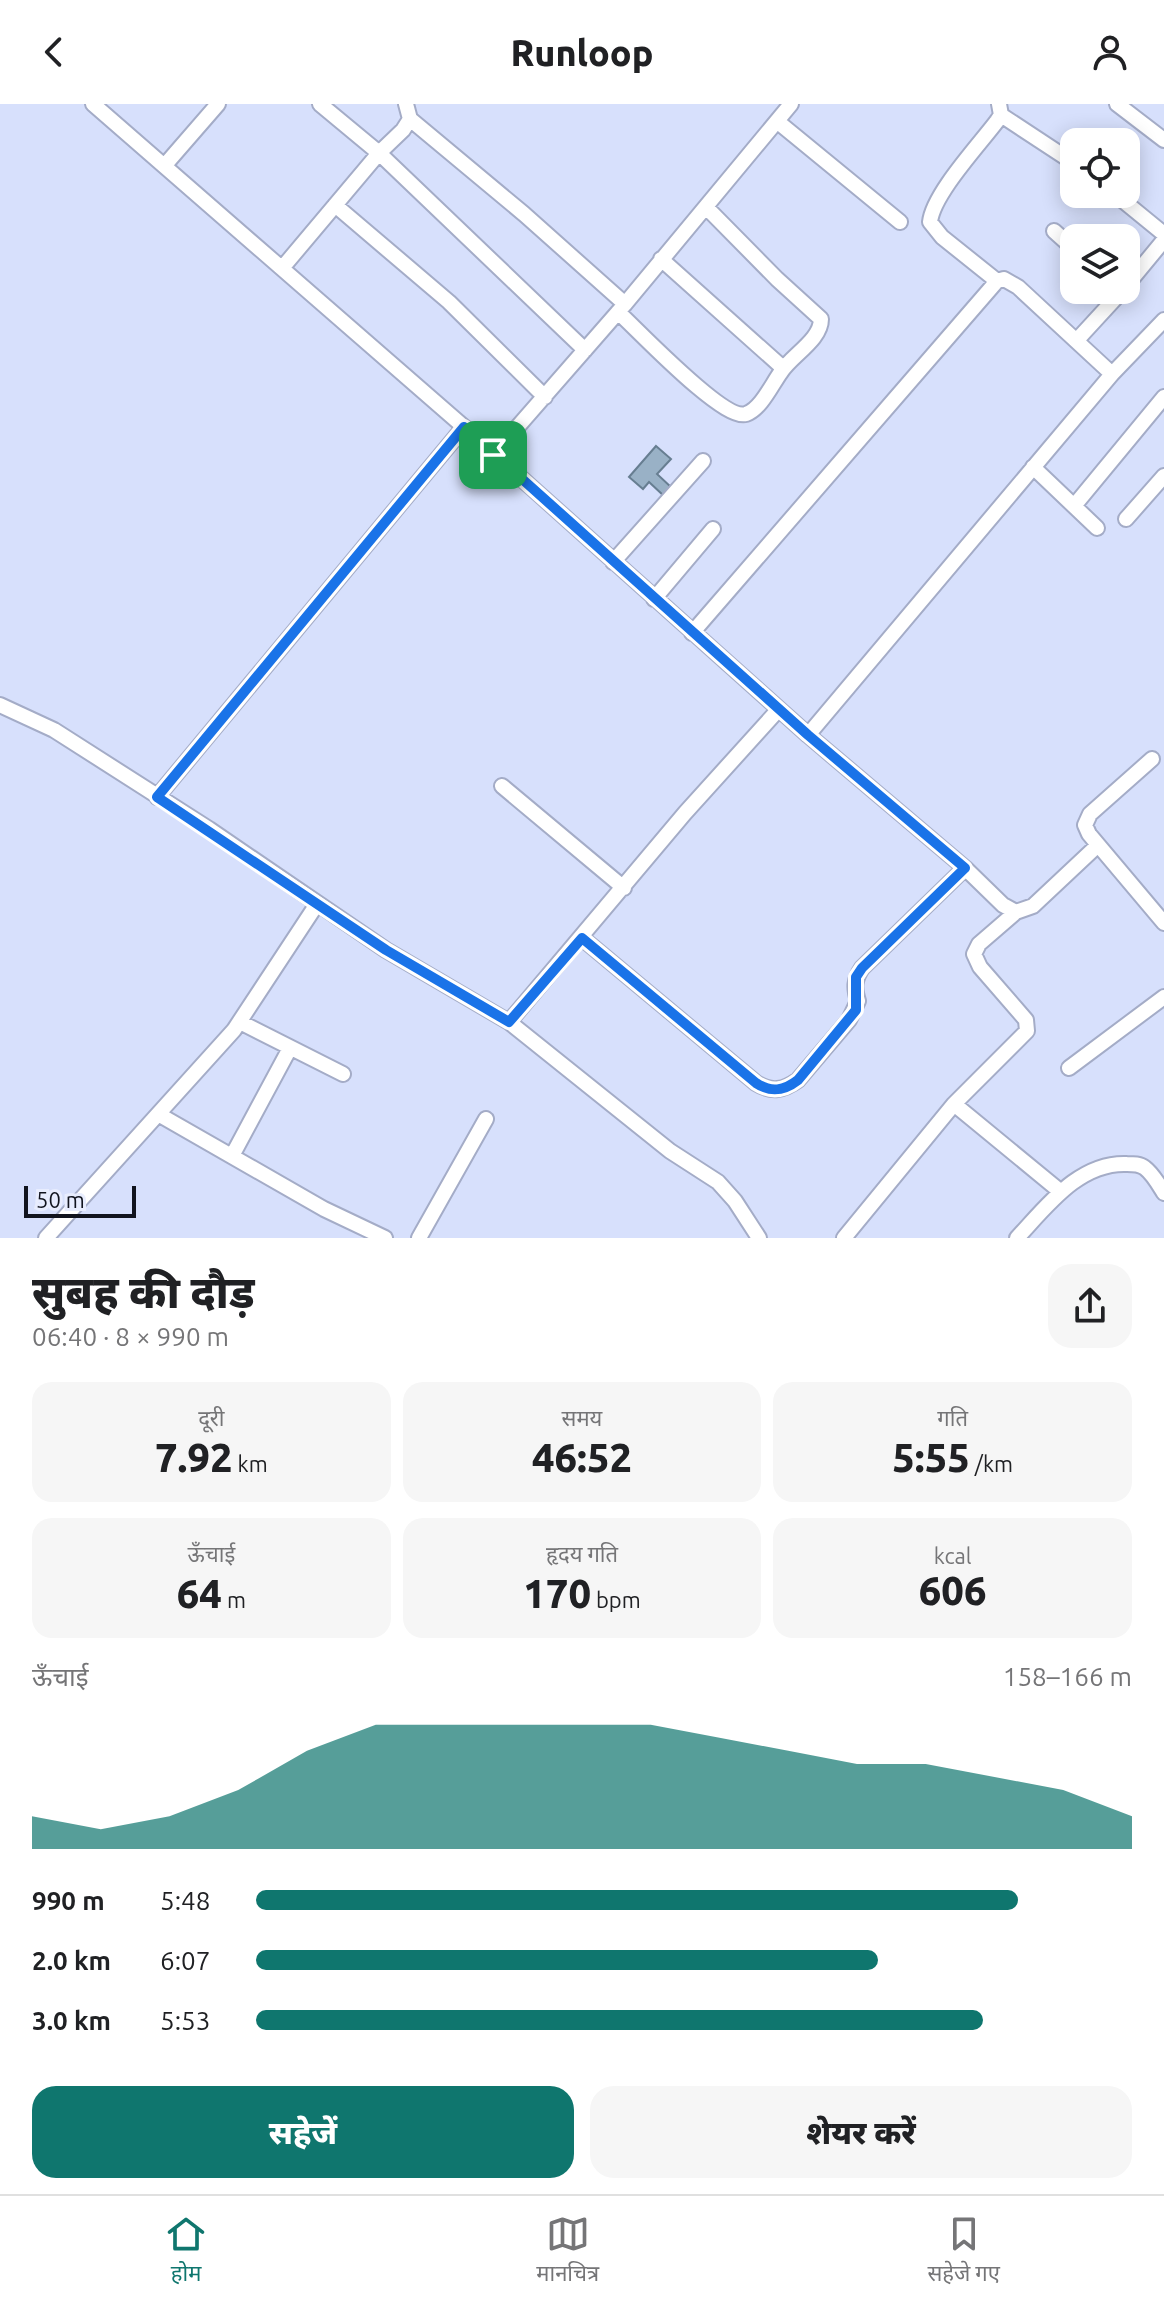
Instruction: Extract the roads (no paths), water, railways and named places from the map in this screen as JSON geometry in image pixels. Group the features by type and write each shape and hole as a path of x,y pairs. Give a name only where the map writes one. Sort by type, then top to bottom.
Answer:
{"street":[{"path":"93,104 283,267 808,735 965,868 1003,905 1016,912"},
{"path":"165,165 218,104"},
{"path":"320,104 379,153 585,350"},
{"path":"493,455 622,308 791,104"},
{"path":"1117,104 1164,140"},
{"path":"997,281 942,237 930,222 933,208 1001,107 1060,152"},
{"path":"283,267 379,153 403,130 408,111 524,214 622,308 685,376 726,410 737,415 751,412 783,368 816,334 821,319 706,207"},
{"path":"778,122 900,222"},
{"path":"335,205 449,302 545,397"},
{"path":"1132,208 1164,234"},
{"path":"1054,231 1060,236"},
{"path":"1140,268 1164,240"},
{"path":"661,259 783,368"},
{"path":"692,633 997,281 1011,281 1112,374"},
{"path":"1077,340 1109,304"},
{"path":"808,735 1112,374 1161,330"},
{"path":"1074,506 1164,397"},
{"path":"157,797 464,427"},
{"path":"613,562 703,461"},
{"path":"1033,467 1097,528"},
{"path":"1126,519 1164,476"},
{"path":"654,599 713,529"},
{"path":"0,705 36,720 422,973 509,1022 670,1151 718,1182 735,1201 756,1237"},
{"path":"509,1022 685,813 779,709"},
{"path":"1152,759 1086,818 1086,829 1164,923"},
{"path":"502,786 624,888"},
{"path":"844,1238 954,1104 1027,1031 1026,1020 980,967 974,954 979,944 1016,912 1033,906 1098,845"},
{"path":"582,938 756,1083 765,1089 775,1090 788,1087 798,1080 849,1020 858,1001 854,989 856,977 862,968 965,868"},
{"path":"46,1238 240,1022 317,904"},
{"path":"1069,1068 1164,997"},
{"path":"240,1022 343,1074"},
{"path":"232,1156 290,1048"},
{"path":"954,1104 1061,1192"},
{"path":"158,1114 324,1209 356,1232 385,1238"},
{"path":"419,1238 486,1119"},
{"path":"1017,1238 1061,1192 1083,1175 1115,1164 1145,1168 1164,1193"}]}
